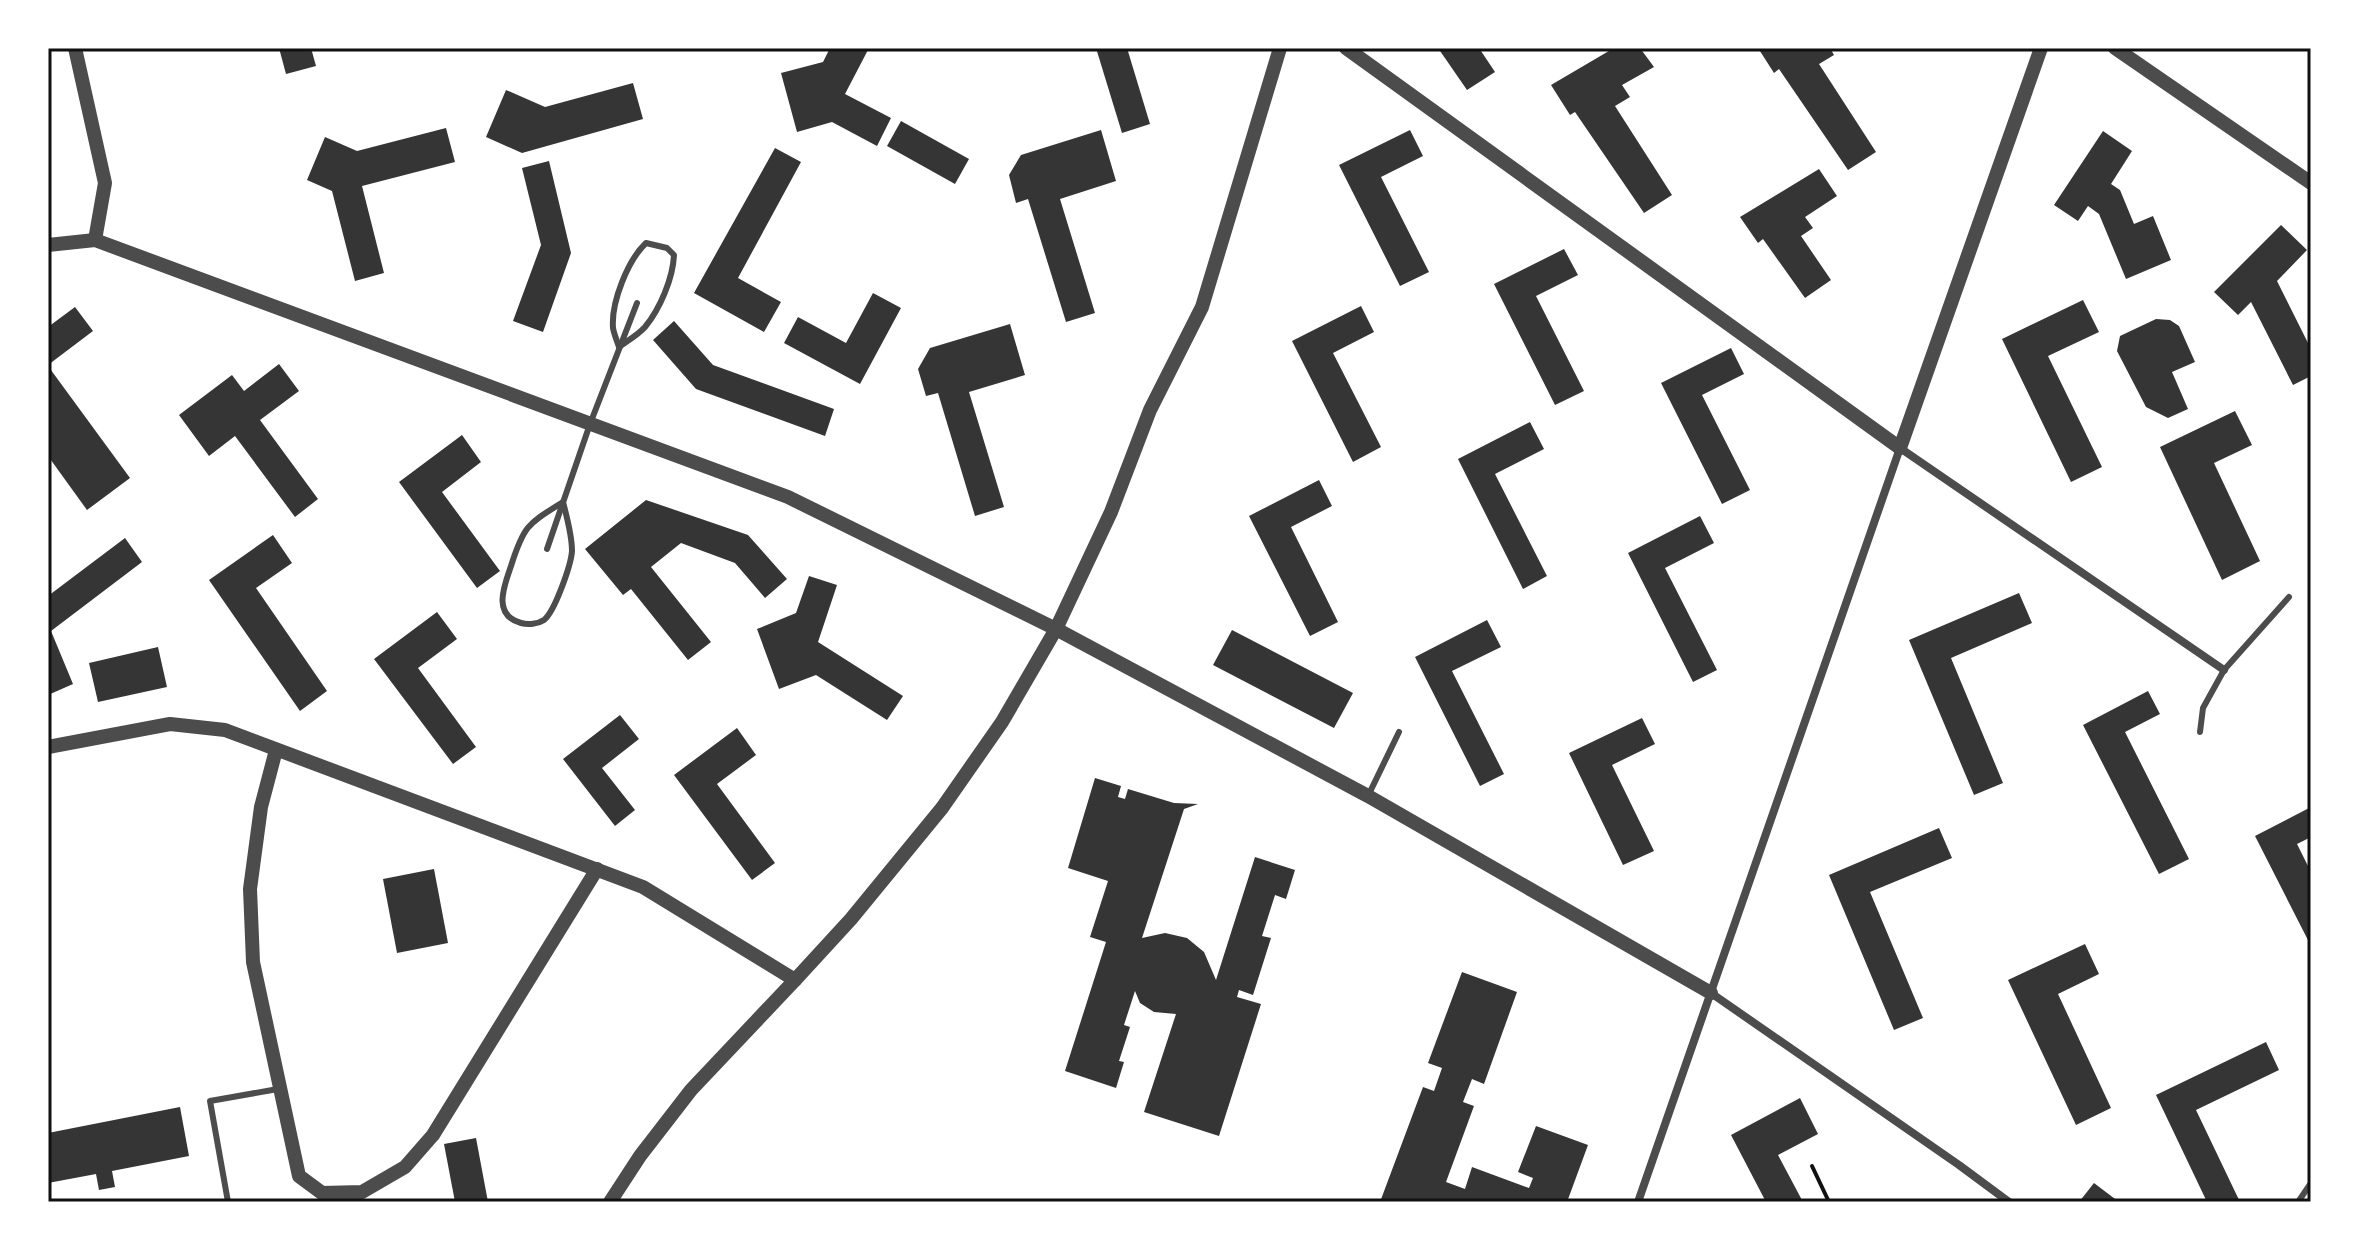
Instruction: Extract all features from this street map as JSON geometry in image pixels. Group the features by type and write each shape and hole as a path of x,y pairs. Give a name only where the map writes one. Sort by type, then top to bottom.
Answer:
{"street":[{"path":"75,48 105,183 95,240"},
{"path":"610,1202 640,1156 691,1090 851,919 942,808 1002,722 1056,629 1111,512 1150,410 1202,307 1280,48"},
{"path":"1346,48 1900,448 2224,670"},
{"path":"1638,1202 2041,48"},
{"path":"2115,48 2311,183"},
{"path":"48,245 95,240 788,497 1056,629 1368,796 1711,993 2009,1202"},
{"path":"48,747 170,724 225,730 643,887 795,980"},
{"path":"276,750 261,807 250,889 253,962 299,1176 322,1193 362,1192 405,1167 433,1135 597,869"}],"lane":[{"path":"646,243 667,248 674,255 673,267 659,305 644,329 619,347 613,327 624,276 637,252 646,243"},
{"path":"547,549 590,424 637,303"},
{"path":"563,502 572,555 553,608 544,620 522,624 508,617 502,605 502,593 518,541 528,523 563,502"},
{"path":"2200,732 2203,708 2224,670 2289,597"},
{"path":"1368,796 1399,732"},
{"path":"228,1202 210,1101 278,1089"},
{"path":"2298,1202 2311,1183"}],"path":[{"path":"1812,1166 1829,1202"}],"building":[{"path":"279,48 311,48 316,66 286,74"},
{"path":"830,48 869,48 845,94 891,118 877,146 832,122 797,132 781,73 823,62"},
{"path":"1096,48 1127,48 1150,124 1122,133"},
{"path":"1438,48 1479,48 1495,72 1467,90"},
{"path":"1614,48 1640,48 1654,67 1622,85 1630,97 1615,106 1672,195 1644,213 1575,112 1570,115 1551,85"},
{"path":"1758,48 1830,48 1834,55 1819,64 1876,152 1848,170 1779,69 1774,73"},
{"path":"633,83 643,119 522,153 486,137 506,90 545,107"},
{"path":"901,121 969,159 955,184 887,146"},
{"path":"446,128 455,162 362,186 384,273 355,281 332,191 307,180 325,137 357,151"},
{"path":"1101,130 1116,181 1060,199 1095,313 1066,322 1028,199 1016,203 1009,175 1021,155"},
{"path":"1410,130 1423,156 1381,177 1429,272 1400,286 1339,165"},
{"path":"2103,131 2132,151 2111,184 2120,190 2134,224 2153,216 2171,260 2126,279 2099,214 2088,206 2078,221 2054,205"},
{"path":"775,148 801,162 738,278 781,302 764,332 694,293"},
{"path":"549,161 571,253 543,332 513,321 541,245 522,168"},
{"path":"1819,169 1837,196 1805,217 1813,228 1801,236 1831,280 1805,298 1763,239 1758,243 1740,217"},
{"path":"2281,225 2307,250 2277,281 2311,349 2311,376 2293,385 2251,302 2238,315 2214,292"},
{"path":"1564,249 1578,275 1536,296 1584,391 1555,405 1494,284"},
{"path":"873,293 901,308 860,384 784,343 798,317 846,343"},
{"path":"2083,300 2099,332 2048,356 2102,467 2071,482 2002,339"},
{"path":"1361,306 1374,332 1333,353 1381,447 1353,462 1292,341"},
{"path":"75,307 93,331 48,365 48,327"},
{"path":"2156,319 2170,320 2179,326 2195,362 2172,372 2188,409 2168,418 2146,407 2117,351 2120,336"},
{"path":"674,321 713,365 834,409 825,436 696,389 653,340"},
{"path":"1010,324 1025,375 969,392 1004,507 975,516 938,393 926,396 918,369 930,348"},
{"path":"1731,348 1744,374 1702,395 1750,490 1722,504 1661,383"},
{"path":"279,364 299,391 260,420 318,499 295,517 235,436 209,456 179,415 232,375 244,391"},
{"path":"48,366 130,478 87,510 48,456"},
{"path":"2235,411 2252,445 2214,463 2260,561 2222,580 2160,447"},
{"path":"1530,422 1544,449 1495,474 1547,576 1523,589 1458,459"},
{"path":"462,435 481,462 442,492 500,571 477,588 399,482"},
{"path":"1319,480 1332,506 1291,527 1338,622 1310,636 1249,516"},
{"path":"646,500 748,535 787,579 765,598 735,563 681,543 651,567 711,642 688,660 631,589 623,595 585,549"},
{"path":"1700,516 1714,543 1665,568 1717,670 1693,682 1628,553"},
{"path":"273,535 292,563 256,588 327,691 300,711 209,580"},
{"path":"125,538 142,562 51,631 73,684 48,695 48,596"},
{"path":"809,576 837,585 818,642 903,696 887,720 816,675 779,689 757,629 796,613"},
{"path":"2019,593 2032,623 1951,658 2003,783 1974,795 1909,640"},
{"path":"437,612 457,639 418,668 476,747 453,764 374,659"},
{"path":"1487,620 1501,647 1452,671 1504,774 1480,786 1415,657"},
{"path":"1232,630 1353,693 1334,728 1213,665"},
{"path":"158,647 167,687 98,702 89,663"},
{"path":"2148,691 2160,714 2125,732 2189,859 2159,874 2083,725"},
{"path":"620,715 639,739 602,768 635,810 615,826 563,759"},
{"path":"1642,718 1655,744 1612,765 1654,851 1623,865 1569,753"},
{"path":"737,728 756,755 717,784 775,863 752,880 674,775"},
{"path":"1095,778 1121,786 1118,797 1125,799 1128,789 1174,803 1198,804 1184,809 1142,938 1165,933 1187,938 1204,952 1216,980 1255,857 1295,870 1286,899 1275,895 1262,936 1271,938 1253,995 1239,990 1237,997 1261,1004 1219,1136 1144,1112 1176,1014 1154,1012 1140,1003 1135,991 1124,1025 1130,1027 1119,1061 1124,1062 1116,1088 1065,1071 1106,942 1090,937 1108,881 1068,868"},
{"path":"2311,807 2311,837 2297,844 2311,872 2311,946 2255,836"},
{"path":"1939,828 1952,858 1870,892 1923,1018 1894,1030 1829,875"},
{"path":"434,869 448,943 397,953 383,879"},
{"path":"2085,944 2099,974 2058,994 2111,1108 2076,1125 2008,980"},
{"path":"1462,972 1517,992 1484,1084 1472,1079 1463,1102 1474,1106 1446,1182 1465,1189 1472,1167 1529,1188 1533,1178 1518,1172 1536,1126 1588,1145 1567,1202 1380,1202 1423,1087 1434,1091 1442,1068 1428,1063"},
{"path":"2266,1042 2279,1070 2196,1110 2240,1202 2207,1202 2156,1095"},
{"path":"1800,1098 1818,1134 1778,1155 1803,1202 1766,1202 1731,1135"},
{"path":"180,1107 189,1156 112,1171 115,1187 99,1190 96,1174 48,1183 48,1133"},
{"path":"476,1138 488,1202 455,1202 444,1144"},
{"path":"2094,1183 2119,1202 2079,1202"}]}
